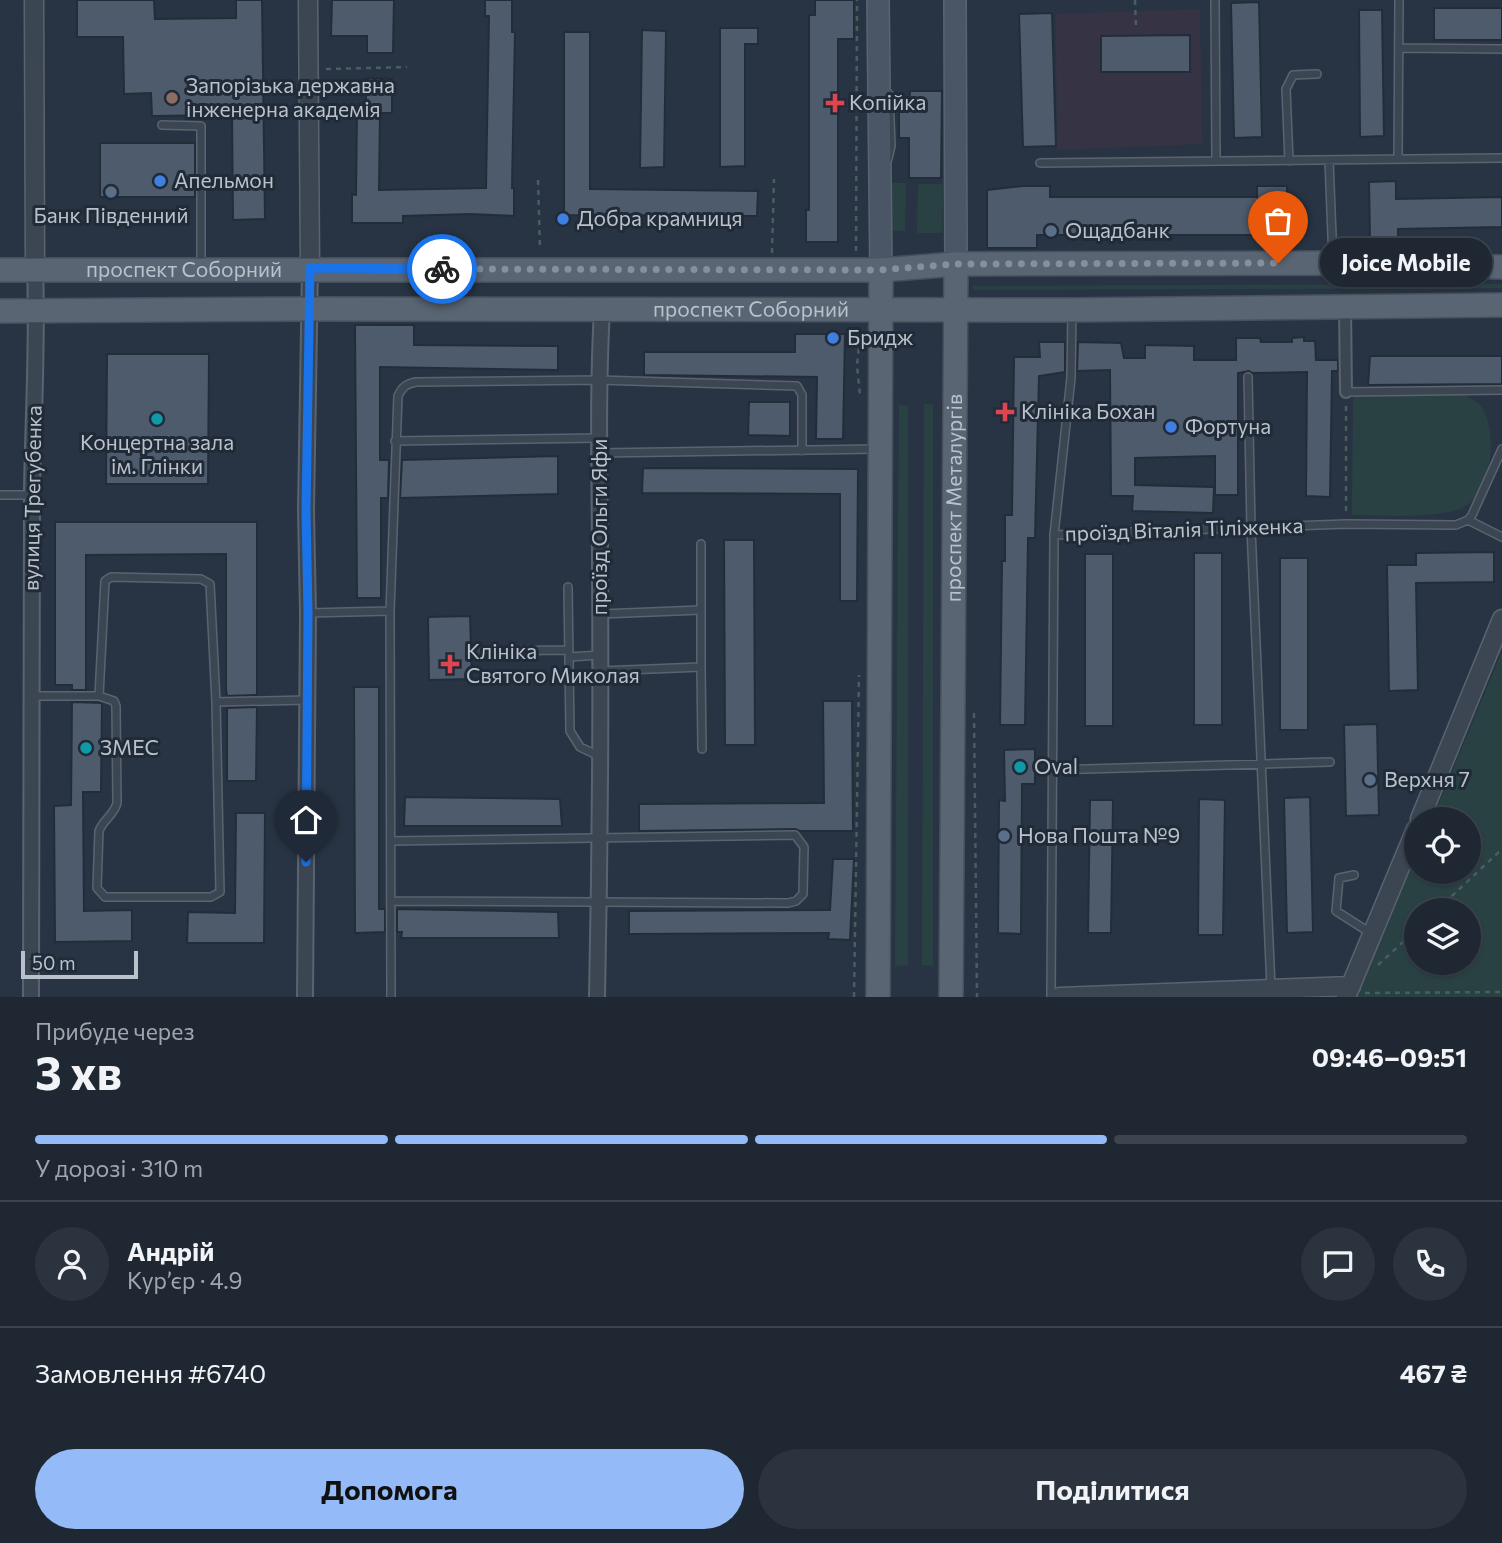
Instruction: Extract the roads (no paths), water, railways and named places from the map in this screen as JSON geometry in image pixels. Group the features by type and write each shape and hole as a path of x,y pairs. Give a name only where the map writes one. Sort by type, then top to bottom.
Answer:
{"main road":[{"path":"878,997 881,308 879,0"},
{"name":"проспект Металургів","path":"951,997 955,0"},
{"name":"проспект Соборний","path":"0,270 881,270 956,264 1333,263 1502,267"},
{"name":"проспект Соборний","path":"0,312 311,309 1072,310 1502,305"}],"street":[{"name":"вулиця Трегубенка","path":"31,997 30,696 37,312 34,0"},
{"path":"305,997 308,613 306,510 311,309 308,0"},
{"path":"1345,306 1346,392"},
{"name":"проїзд Ольги Яфи","path":"597,997 601,671 598,380 602,310"},
{"path":"1425,807 1502,619"},
{"path":"1059,997 1271,989 1348,992 1404,858"}],"lane":[{"path":"879,0 887,25 888,53"},
{"path":"1215,0 1216,161"},
{"path":"1398,159 1399,0"},
{"path":"1399,48 1502,49"},
{"path":"1289,161 1286,89 1293,75 1317,74"},
{"path":"880,186 891,146 889,89"},
{"path":"162,125 201,126 201,269"},
{"path":"1040,163 1502,158"},
{"path":"1329,160 1333,263"},
{"path":"1054,535 1071,378 1072,310"},
{"path":"1248,377 1251,528 1271,989"},
{"path":"391,997 390,611 395,441 398,396 402,388 407,383 598,380 797,386 802,395 802,450"},
{"path":"1346,392 1502,390"},
{"path":"395,441 802,450 880,449"},
{"path":"1502,449 1468,520 1502,537"},
{"path":"0,495 32,495"},
{"name":"проїзд Віталія Тіліженка","path":"1051,997 1054,535 1346,524 1456,525 1468,520"},
{"path":"701,544 702,749"},
{"path":"30,696 99,696 114,701 116,706 117,803 115,811 102,823 99,831 97,888 105,897 211,897 220,892 216,702 210,590 207,582 201,579 107,578 99,696"},
{"path":"568,587 570,731 580,747 600,756"},
{"path":"600,614 701,610"},
{"path":"308,613 390,611"},
{"path":"480,650 600,655"},
{"path":"601,671 701,667"},
{"path":"216,702 307,700"},
{"path":"1051,770 1329,762"},
{"path":"391,841 795,835 804,847 803,894 796,901 788,903 391,901"},
{"path":"1354,875 1339,878 1336,911 1372,934"}],"place":[{"name":"Запорізька державна інженерна академія","path":"172,98"},
{"name":"Копійка","path":"835,103"},
{"name":"Апельмон","path":"160,181"},
{"name":"Банк Південний","path":"111,192"},
{"name":"Добра крамниця","path":"563,219"},
{"name":"Ощадбанк","path":"1051,231"},
{"name":"Joice Mobile","path":"1278,263"},
{"name":"Бридж","path":"833,338"},
{"name":"Клініка Бохан","path":"1005,412"},
{"name":"Концертна зала ім. Глінки","path":"157,419"},
{"name":"Фортуна","path":"1171,427"},
{"name":"Клініка Святого Миколая","path":"450,664"},
{"name":"ЗМЕС","path":"86,748"},
{"name":"Oval","path":"1020,767"},
{"name":"Верхня 7","path":"1370,780"},
{"name":"Нова Пошта №9","path":"1004,836"}]}
